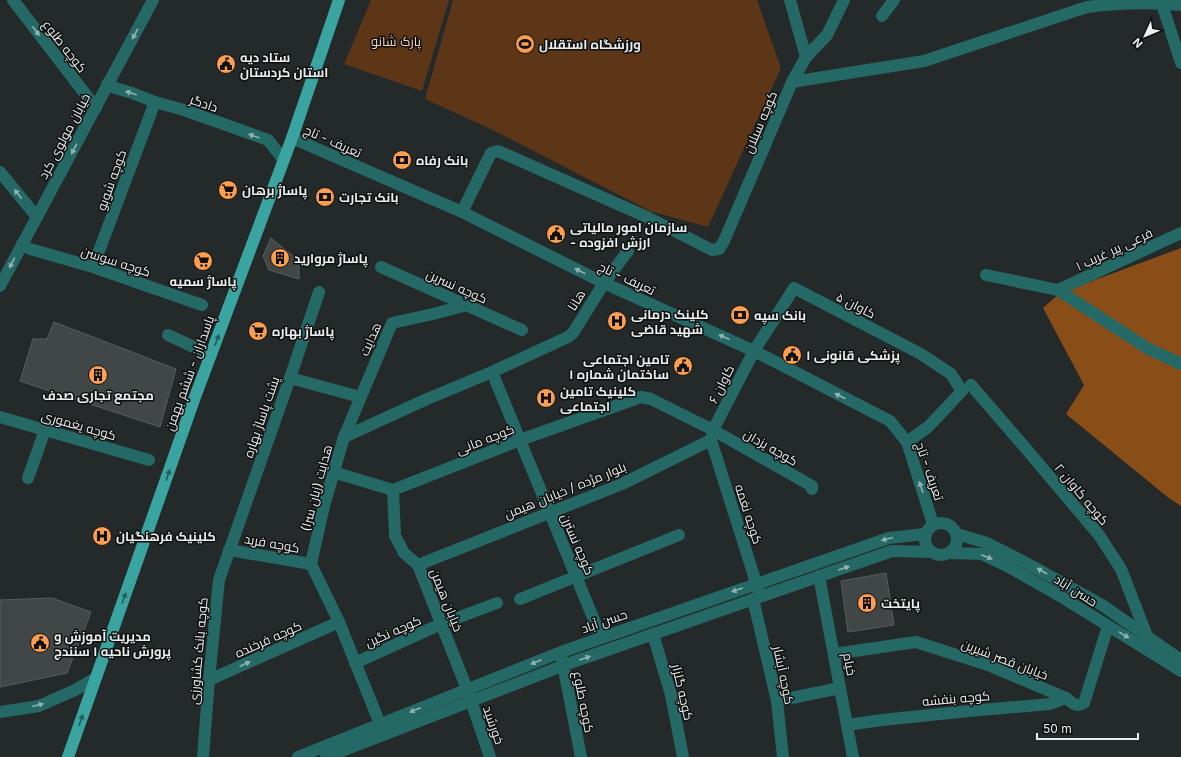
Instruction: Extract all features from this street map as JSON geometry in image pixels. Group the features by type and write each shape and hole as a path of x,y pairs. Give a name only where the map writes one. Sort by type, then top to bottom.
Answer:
{"main road":[{"name":"پاسداران - ششم بهمن","path":"68,757 211,355 292,138 339,0"}],"street":[{"name":"کوچه طلوع","path":"13,0 96,108"},
{"name":"خیابان مولوی کرد","path":"0,286 153,0"},
{"path":"790,0 806,57"},
{"path":"792,82 806,57 827,35 844,0"},
{"path":"882,16 894,0"},
{"path":"1162,2 1181,63"},
{"name":"کوچه سبلان","path":"462,212 491,154 498,151 649,218 712,250 719,249 724,241 792,82 924,61 1099,3 1162,2 1181,5"},
{"name":"دادگر","path":"107,84 154,102 184,110 268,140 283,160"},
{"name":"کوچه شوبو","path":"93,267 154,102"},
{"name":"تعریف - تاج","path":"292,138 462,212 604,283 754,351 890,422 907,442 933,524"},
{"path":"0,172 37,217"},
{"name":"فرعی پیر غریب ۱","path":"1058,290 1181,233"},
{"name":"کوچه سوسن","path":"22,244 30,249 93,267 202,305"},
{"name":"هانا","path":"572,333 604,283 628,251"},
{"name":"کوچه نسرین","path":"381,267 522,330"},
{"path":"986,275 1058,290 1147,348 1181,364"},
{"name":"کاوان ۵","path":"754,351 794,288 921,354 951,374 966,388"},
{"name":"پشت پاساژ بهاره","path":"229,550 319,292"},
{"name":"هدایت","path":"344,437 392,323 467,305"},
{"name":"هدایت (زبان سرا)","path":"311,564 324,506 344,437 427,399 492,372 568,337 572,333"},
{"path":"168,334 211,355"},
{"name":"کاوان ۶","path":"712,435 754,351"},
{"name":"کوچه نسترن","path":"492,372 602,637"},
{"path":"290,378 360,397"},
{"path":"907,442 928,427 966,388"},
{"name":"کوچه کاوان ۲","path":"966,388 1022,444 1099,535 1121,568 1147,636"},
{"name":"کوچه مانی","path":"392,490 520,440 640,397 646,398"},
{"name":"کوچه یزدان","path":"646,398 712,435 812,486 812,489"},
{"name":"کوچه یغموری","path":"0,417 149,460"},
{"path":"28,478 45,430"},
{"name":"بلوار مژده / خیابان هیمن","path":"418,565 622,484 712,435"},
{"name":"کوچه نغمه","path":"712,435 756,584 757,598"},
{"path":"333,472 392,490"},
{"name":"خیابان هیمن","path":"392,490 395,536 404,553 418,565 472,701"},
{"path":"945,522 954,529 957,534 957,541 954,548 949,553 943,555 931,552 925,544 925,534 933,524 945,522"},
{"name":"حسن آباد","path":"326,757 358,751 383,729 468,689 561,652 889,538 925,534"},
{"name":"حسن آباد","path":"957,534 987,543 1102,605 1181,660"},
{"path":"520,599 679,535"},
{"name":"کوچه فرید","path":"229,550 311,564"},
{"name":"کوچه بانک کشاورزی","path":"203,757 219,580 229,550"},
{"name":"حسن آباد","path":"298,757 472,701 563,666 892,551 931,552"},
{"name":"حسن آباد","path":"949,553 982,554 1007,566 1060,596 1181,671"},
{"path":"311,564 339,622 383,729"},
{"name":"خیام","path":"819,576 853,757"},
{"name":"کوچه آبشار","path":"757,598 776,701 783,757"},
{"name":"کوچه نگین","path":"355,663 441,624 497,603"},
{"name":"کوچه فرخنده","path":"209,680 339,622"},
{"name":"خیابان قصر شیرین","path":"834,654 916,642 988,665 1066,698 1076,706 1080,706 1084,703 1108,626"},
{"name":"کوچه گلزار","path":"654,634 671,695 683,757"},
{"name":"کوچه طلوع","path":"561,652 581,757"},
{"path":"0,712 40,706 75,690 96,678"},
{"path":"776,701 840,688"},
{"name":"کوچه بنفشه","path":"847,725 882,720 1050,704 1066,698"},
{"name":"خورشید","path":"472,701 490,757"}],"green space":[{"name":"پارک شانو","path":"371,0 449,0 422,91 344,64"},
{"path":"453,0 757,0 781,68 708,227 650,211 497,132 425,99"}],"shaded area":[{"path":"1181,248 1181,506 1170,499 1066,414 1084,385 1043,308 1060,293"}],"building":[{"name":"پاساژ مروارید","path":"271,238 299,261 299,279 269,270 263,256"},
{"name":"مجتمع تجاری صدف","path":"54,322 176,369 160,427 20,381 33,339 47,339"},
{"name":"پایتخت","path":"886,573 894,625 848,632 841,581"},
{"name":"مدیریت آموزش و پرورش ناحیه ۱ سنندج","path":"52,598 91,612 67,673 0,687 0,600"}],"place":[{"name":"ورزشگاه استقلال","path":"525,44"},
{"name":"ستاد دیه استان کردستان","path":"226,64"},
{"name":"بانک رفاه","path":"402,160"},
{"name":"پاساژ برهان","path":"228,190"},
{"name":"بانک تجارت","path":"325,197"},
{"name":"سازمان امور مالیاتی - ارزش افزوده","path":"556,234"},
{"name":"پاساژ مروارید","path":"280,258"},
{"name":"پاساژ سمیه","path":"203,261"},
{"name":"بانک سپه","path":"740,315"},
{"name":"کلینک درمانی شهید قاضی","path":"617,321"},
{"name":"پاساژ بهاره","path":"258,331"},
{"name":"پزشکی قانونی ۱","path":"792,355"},
{"name":"تامین اجتماعی ساختمان شماره ۱","path":"683,366"},
{"name":"مجتمع تجاری صدف","path":"98,375"},
{"name":"کلینیک تامین اجتماعی","path":"546,398"},
{"name":"کلینیک فرهنگیان","path":"102,536"},
{"name":"پایتخت","path":"867,603"},
{"name":"مدیریت آموزش و پرورش ناحیه ۱ سنندج","path":"40,643"}]}
